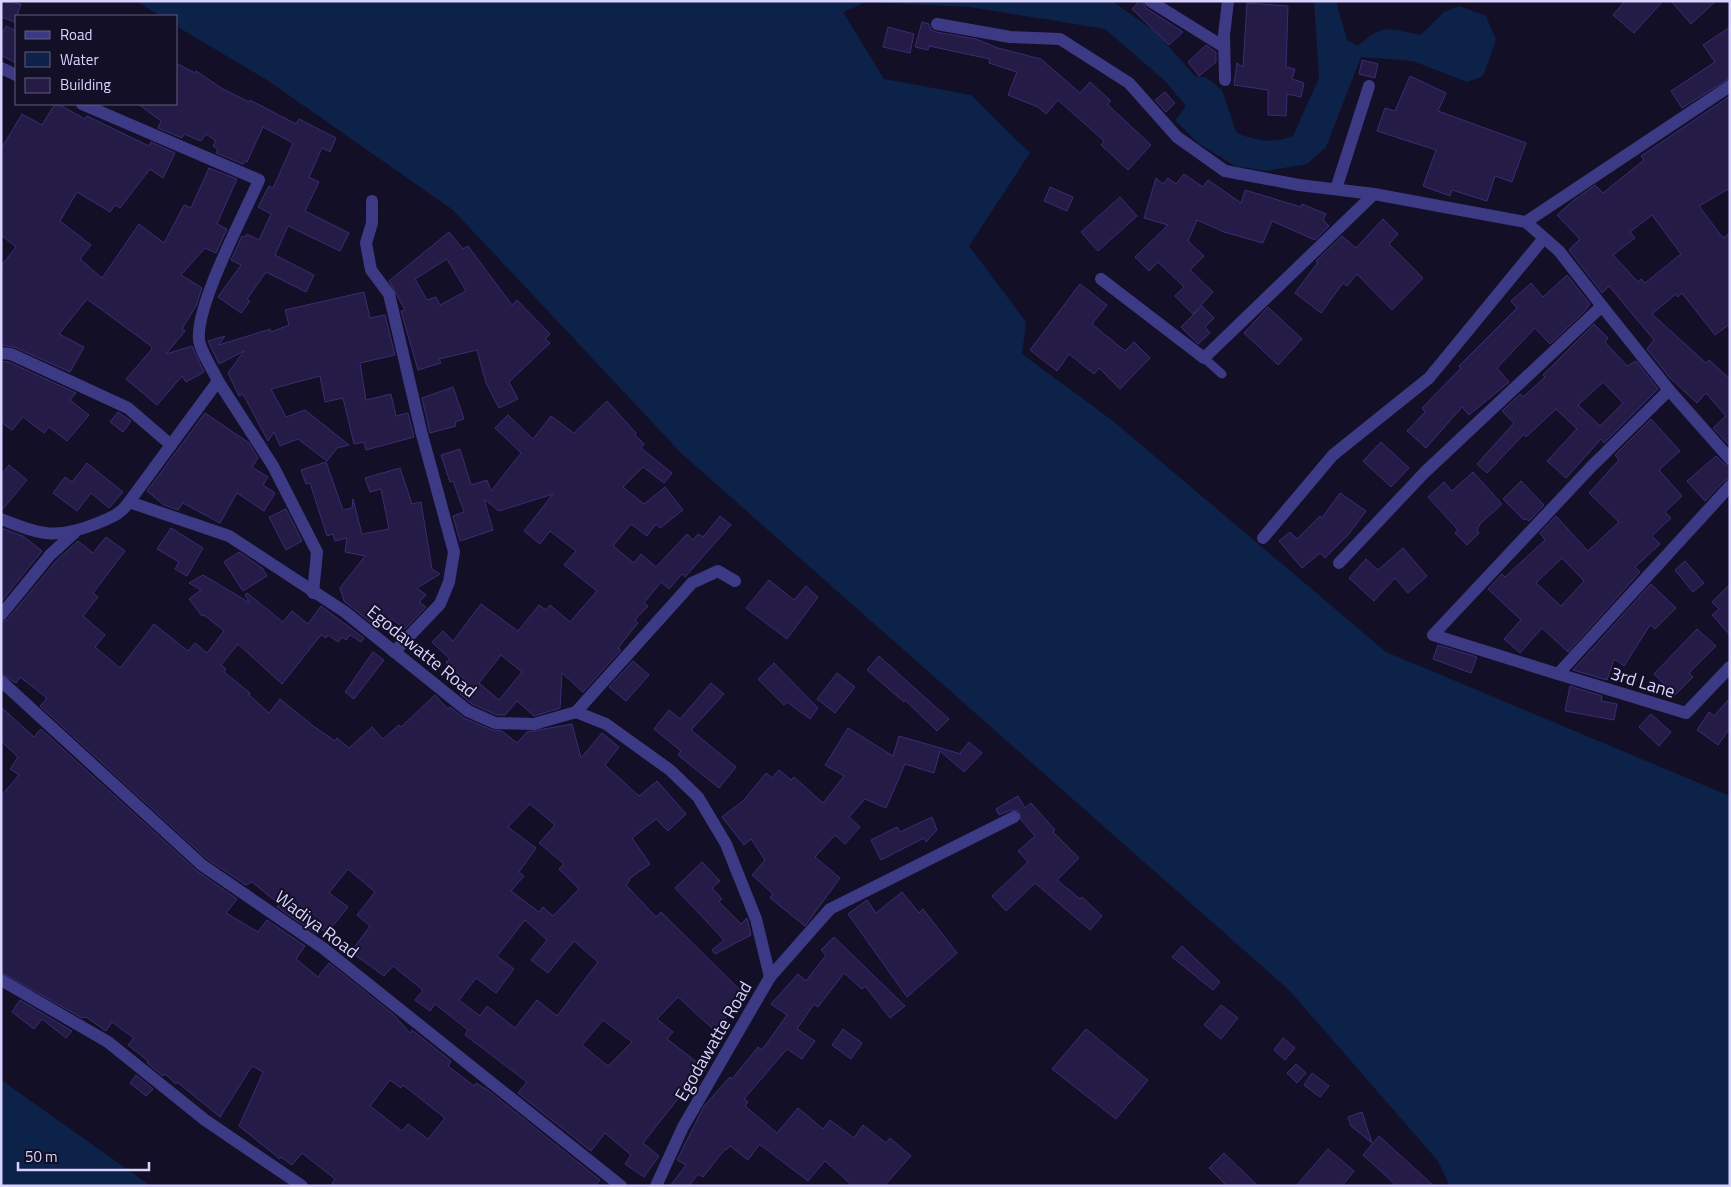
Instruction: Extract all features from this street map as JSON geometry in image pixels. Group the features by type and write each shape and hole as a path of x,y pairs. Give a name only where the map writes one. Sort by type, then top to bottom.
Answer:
{"street":[{"path":"1150,1 1224,41"},
{"path":"1224,80 1224,41 1228,1"},
{"path":"937,24 1010,37 1060,40 1129,83 1177,138 1225,172 1374,194 1526,222 1559,251 1669,390 1730,459"},
{"path":"1,68 15,75"},
{"path":"1336,189 1369,86"},
{"path":"1526,222 1730,86"},
{"path":"84,105 260,180 220,266 202,314 198,340 218,380 272,466 317,552 313,593"},
{"path":"1101,279 1204,358 1374,194"},
{"path":"372,202 372,223 366,243 371,270 389,294 454,552 450,582 440,604 394,652"},
{"path":"1263,538 1333,455 1429,378 1544,238"},
{"path":"1339,563 1425,472 1602,306"},
{"path":"1,353 11,354 128,408 171,445"},
{"path":"1,615 50,555 74,533 122,513 218,380"},
{"path":"1669,390 1591,467 1433,634 1558,674 1730,486"},
{"name":"Egodawatte Road","path":"129,502 229,536 313,593 345,612 468,712 496,723 534,724 576,712 606,724 670,770 698,798 729,852 756,920 770,976 684,1127 656,1186"},
{"path":"1,519 36,532 74,533"},
{"path":"576,712 692,583 718,572 735,581"},
{"name":"3rd Lane","path":"1558,674 1686,713 1730,667"},
{"name":"Wadiya Road","path":"1,681 202,865 323,948 621,1186"},
{"path":"770,976 830,909 1014,817"},
{"path":"1,980 108,1042 205,1120 302,1186"}],"lane":[{"path":"1204,358 1222,374"}],"water":[{"path":"136,1 1112,1 1156,32 1195,76 1207,78 1222,90 1236,132 1250,138 1272,141 1293,136 1319,78 1314,1 1336,1 1347,40 1358,46 1374,33 1381,30 1387,29 1421,35 1444,12 1459,6 1486,16 1496,40 1483,76 1467,82 1413,61 1361,57 1326,147 1307,164 1266,171 1235,166 1198,143 1175,120 1186,106 1165,81 1105,29 970,7 866,2 843,12 884,79 971,95 1030,153 969,246 1026,322 1022,354 1113,421 1386,652 1730,796 1730,1186 1450,1186 1438,1161 1289,990 682,454 453,210 267,80 178,27 178,15 159,15"},
{"path":"1,1080 151,1186 1,1186"}],"building":[{"path":"1,1 21,4 17,15 15,15 15,22 1,17"},
{"path":"1139,1 1142,1 1146,8 1183,32 1169,45 1132,9"},
{"path":"1625,1 1663,1 1634,33 1613,15"},
{"path":"1671,1 1716,1 1691,24"},
{"path":"1247,3 1288,6 1286,67 1295,69 1292,79 1304,83 1301,97 1287,94 1286,116 1268,115 1268,90 1234,85 1237,63 1243,67"},
{"path":"922,22 929,24 931,30 936,32 976,39 998,48 1041,59 1080,93 1090,82 1111,101 1107,104 1151,145 1128,170 1101,145 1104,141 1058,100 1046,114 1038,107 1008,95 1017,72 989,63 990,59 929,46 928,50 915,47"},
{"path":"6,26 15,30 15,62 1,55 1,36"},
{"path":"888,27 914,34 910,53 883,47"},
{"path":"1730,27 1730,78 1682,108 1671,91 1715,62 1703,45"},
{"path":"1206,45 1216,52 1216,62 1199,76 1188,62"},
{"path":"1362,60 1378,64 1375,78 1359,74"},
{"path":"178,64 195,73 196,71 223,89 249,102 250,100 296,124 299,119 336,138 330,152 322,148 309,177 319,182 305,211 349,233 340,251 288,226 275,255 314,275 306,292 266,272 247,299 250,301 241,313 218,297 241,265 231,260 242,236 245,237 247,234 259,240 271,214 258,207 269,186 273,188 293,143 263,127 247,162 245,161 243,164 216,153 218,149 213,146 216,141 206,134 201,141 184,134 182,138 158,128 161,121 139,105 178,105"},
{"path":"1410,76 1446,93 1438,111 1526,143 1512,182 1495,176 1487,201 1452,190 1450,196 1423,186 1436,150 1377,131 1385,108 1395,111"},
{"path":"1165,92 1175,103 1166,112 1155,100"},
{"path":"1730,96 1730,188 1699,206 1723,238 1730,233 1730,324 1715,335 1682,293 1678,297 1676,294 1652,314 1706,363 1709,360 1730,379 1730,446 1713,428 1726,416 1706,393 1697,403 1670,378 1647,349 1654,340 1609,286 1602,293 1569,250 1580,239 1557,215 1595,185 1603,193 1644,160 1641,156","holes":["1652,215 1681,254 1645,283 1641,279 1638,282 1613,255 1635,238 1630,232"]},
{"path":"54,105 60,105 85,119 87,116 149,146 151,142 175,153 163,178 150,169 120,208 115,205 110,212 77,192 60,221 91,245 80,259 102,278 139,224 164,243 184,205 191,208 209,168 237,179 217,224 227,229 216,253 205,248 181,275 202,288 196,306 182,329 185,331 166,354 192,346 204,372 186,382 182,376 157,405 126,379 152,349 151,346 87,299 59,334 84,347 70,372 14,347 1,345 1,266 16,247 1,235 1,149 22,114 42,125"},
{"path":"1184,174 1203,187 1208,180 1241,203 1245,190 1301,207 1302,204 1326,214 1323,220 1329,226 1315,240 1272,221 1263,243 1224,232 1197,220 1188,241 1204,256 1190,270 1213,292 1193,314 1175,296 1184,287 1158,262 1149,271 1135,257 1168,225 1144,218 1156,178 1163,184 1168,178 1176,184"},
{"path":"1050,187 1073,197 1067,211 1044,201"},
{"path":"1120,197 1137,216 1098,251 1081,232"},
{"path":"1383,219 1398,234 1389,244 1423,278 1392,310 1357,274 1347,286 1343,283 1321,313 1295,293 1318,262 1316,261 1342,236 1356,248"},
{"path":"449,232 463,249 468,246 512,305 517,300 550,334 545,339 550,343 509,382 518,399 499,408 486,383 477,350 439,359 441,363 418,370 401,311 405,310 389,281","holes":["447,259 466,291 440,305 436,297 427,300 415,279"]},
{"path":"1567,275 1590,304 1583,313 1550,344 1535,328 1497,368 1509,382 1469,415 1462,407 1426,448 1407,431 1425,412 1422,408 1461,368 1459,366 1517,308 1511,301 1531,283 1543,297"},
{"path":"1080,284 1107,305 1092,324 1125,351 1134,342 1150,358 1120,389 1099,368 1094,374 1069,354 1057,371 1030,350"},
{"path":"364,292 370,318 385,315 395,355 360,363 366,400 391,394 396,416 408,413 414,437 366,450 364,442 354,444 343,398 325,402 320,376 271,389 286,417 305,410 349,445 337,448 327,461 298,439 280,446 274,432 268,441 243,394 239,396 228,373 244,351 219,364 208,341 225,336 219,345 270,329 271,332 289,325 285,310"},
{"path":"1202,306 1214,318 1205,327 1210,333 1198,344 1181,327"},
{"path":"1268,307 1302,339 1278,365 1244,333"},
{"path":"1594,324 1608,338 1605,342 1627,366 1636,361 1658,389 1604,443 1601,439 1566,478 1547,461 1577,429 1556,409 1526,437 1524,434 1487,473 1477,464 1514,423 1502,411 1520,394 1523,397 1545,377 1543,375","holes":["1603,382 1623,403 1600,426 1578,405"]},
{"path":"1,361 9,362 76,393 70,400 89,415 67,441 49,427 44,433 23,417 12,430 1,422"},
{"path":"453,387 464,419 455,422 456,426 430,433 422,398"},
{"path":"607,401 644,444 641,448 672,473 664,483 643,467 623,487 644,504 665,487 683,510 660,528 656,524 647,536 631,524 613,546 634,563 641,554 656,567 687,534 693,540 698,534 703,537 720,516 731,525 685,577 682,574 669,589 661,582 644,603 648,606 635,620 638,623 618,648 621,650 583,692 562,673 560,708 534,716 517,701 505,715 497,715 472,704 460,694 468,683 446,662 450,659 432,642 443,631 453,641 481,604 518,631 539,605 546,610 550,605 570,622 597,591 564,565 576,551 550,531 540,544 524,531 553,494 499,511 484,499 493,530 460,541 453,516 464,512 453,481 450,482 441,455 460,449 471,485 487,480 491,491 521,453 495,428 508,415 533,439 551,416 574,433","holes":["501,655 522,672 499,700 479,683"]},
{"path":"118,412 131,421 123,432 110,422"},
{"path":"205,413 249,443 258,458 252,467 268,477 263,485 275,493 264,511 237,493 220,523 183,503 178,510 164,505 147,491"},
{"path":"1651,419 1680,451 1659,470 1682,496 1665,512 1671,518 1652,536 1660,544 1635,567 1640,572 1568,652 1542,628 1520,653 1504,639 1521,620 1488,589 1502,574 1505,577 1545,540 1540,533 1556,516 1588,551 1619,522 1589,493 1619,460 1615,455","holes":["1562,558 1584,581 1561,606 1536,583"]},
{"path":"1381,442 1409,468 1391,487 1363,461"},
{"path":"1716,456 1730,467 1730,478 1724,481 1705,501 1687,481"},
{"path":"326,462 343,510 352,508 353,499 362,534 389,529 381,489 370,492 365,478 400,468 412,504 421,502 432,569 440,574 417,588 426,595 419,602 426,607 405,629 392,619 386,627 378,621 374,625 344,601 340,588 365,556 345,552 347,538 335,541 333,534 327,536 310,483 306,484 301,470"},
{"path":"87,463 123,492 109,508 91,493 77,511 53,493 65,477 72,482"},
{"path":"9,465 27,480 1,511 1,475"},
{"path":"1473,472 1502,504 1480,524 1477,530 1479,533 1467,545 1455,533 1458,530 1428,497 1444,482 1452,491"},
{"path":"1521,481 1544,505 1529,521 1524,520 1503,499"},
{"path":"1340,493 1366,511 1348,535 1325,558 1320,553 1302,568 1279,541 1290,532 1297,539 1320,516 1322,518"},
{"path":"286,509 302,541 286,550 269,517"},
{"path":"1,528 23,536 42,551 1,602"},
{"path":"171,528 203,548 187,576 175,569 179,562 157,549"},
{"path":"106,537 125,551 93,593 98,597 83,616 105,635 95,647 120,668 154,624 188,651 195,643 207,653 224,631 204,615 202,616 189,599 201,590 189,583 203,575 250,603 245,595 247,593 283,622 292,611 308,624 321,606 364,638 361,642 350,635 346,640 342,637 338,642 328,635 326,638 321,635 282,684 238,644 221,665 226,669 224,672 250,693 249,695 269,713 280,699 312,725 335,741 337,738 349,748 372,727 383,739 399,725 401,727 435,695 448,709 450,707 464,718 492,730 502,731 517,743 527,732 572,724 581,758 602,733 619,747 605,765 639,796 657,781 686,814 668,831 656,819 632,838 650,864 629,879 626,885 656,917 661,912 743,993 729,1009 732,1011 714,1030 678,997 657,1019 673,1032 667,1039 703,1067 643,1143 659,1156 644,1177 625,1164 631,1155 605,1133 591,1151 518,1093 527,1082 465,1035 468,1030 435,1004 430,1011 415,1000 423,990 393,966 384,976 351,952 370,926 357,915 375,892 348,869 329,893 348,907 327,933 319,927 315,933 277,907 279,904 252,882 246,885 207,859 40,706 47,698 20,677 16,683 1,673 1,623 7,620 56,561 78,541 93,553","holes":["530,804 555,825 539,843 564,864 559,869 579,889 553,916 543,907 539,912 511,891 524,876 519,872 536,848 508,827","525,920 547,940 531,960 548,973 574,941 598,962 557,1016 537,1000 515,1028 487,1006 480,1016 459,1000 476,978 496,993 514,969 497,956","603,1020 632,1042 608,1066 582,1045"]},
{"path":"1403,548 1427,576 1408,593 1395,578 1374,601 1349,578 1366,559 1378,570"},
{"path":"239,552 262,568 267,576 243,591 224,562"},
{"path":"1685,561 1704,583 1693,592 1675,570"},
{"path":"769,580 794,600 806,586 818,597 787,639 746,608"},
{"path":"1651,584 1676,608 1655,629 1650,625 1624,666 1614,659 1607,680 1573,670"},
{"path":"1730,584 1730,635 1712,615 1719,609 1712,602"},
{"path":"1697,629 1716,646 1689,673 1693,677 1675,695 1654,674"},
{"path":"1438,645 1477,657 1471,673 1433,659"},
{"path":"373,652 384,660 354,699 345,692"},
{"path":"879,656 949,719 937,731 905,700 904,702 867,670"},
{"path":"633,661 649,675 626,701 609,687"},
{"path":"774,663 818,708 810,719 787,702 784,705 758,679"},
{"path":"837,673 855,687 835,713 817,699"},
{"path":"711,683 724,694 691,730 736,767 719,788 678,755 681,751 654,729 669,710 680,719"},
{"path":"1570,686 1602,696 1601,701 1617,704 1614,720 1565,711"},
{"path":"1730,698 1730,728 1718,745 1697,730 1709,712 1714,716"},
{"path":"1,707 34,737 41,729 197,871 237,899 226,913 258,932 267,920 305,946 296,959 318,977 329,963 394,1015 410,1033 412,1030 451,1061 448,1066 474,1086 476,1083 489,1091 600,1180 595,1186 331,1186 335,1179 302,1153 292,1165 281,1157 280,1159 239,1126 263,1072 252,1066 220,1117 177,1082 176,1084 165,1074 163,1076 147,1063 148,1061 128,1045 134,1038 112,1022 106,1031 86,1017 82,1018 1,972 1,796 19,775 10,769 18,757 1,741","holes":["390,1080 401,1088 403,1085 445,1118 428,1139 408,1124 402,1131 370,1106"]},
{"path":"1651,714 1671,732 1659,746 1639,727"},
{"path":"848,728 893,756 899,736 961,754 969,742 982,753 964,772 940,751 934,773 905,764 886,808 865,799 849,817 860,827 845,844 835,835 815,857 840,878 805,926 770,898 773,894 752,875 765,860 751,839 744,845 722,817 744,800 766,773 772,778 779,770 791,780 794,777 823,803 844,776 825,765"},
{"path":"1018,796 1025,808 1031,803 1055,830 1053,832 1079,858 1057,880 1080,899 1082,897 1102,916 1090,930 1035,883 1006,911 992,896 1028,862 1018,851 1035,836 1021,820 1019,811 1011,810 999,815 996,809"},
{"path":"932,817 937,830 926,842 924,838 881,860 871,840 897,827 900,832"},
{"path":"702,862 720,881 712,888 722,899 719,902 741,924 747,918 751,935 715,954 712,950 724,940 675,888"},
{"path":"902,892 919,913 923,909 957,953 907,997 848,914 867,900 876,913"},
{"path":"834,937 905,1006 890,1018 865,986 862,989 844,973 818,1007 814,1004 797,1029 815,1041 802,1059 787,1049 744,1099 748,1102 745,1106 777,1133 798,1108 823,1129 830,1120 854,1138 863,1125 886,1143 890,1138 911,1156 884,1186 853,1186 825,1161 808,1181 762,1146 759,1145 748,1160 730,1146 725,1149 703,1177 698,1174 689,1186 670,1186 686,1165 677,1160 704,1106 730,1077 732,1079 758,1047 762,1050 787,1015 771,1004 798,974 806,981 826,955 821,950"},
{"path":"1182,946 1220,982 1213,990 1172,957"},
{"path":"20,1000 72,1031 66,1038 42,1019 34,1029 12,1012"},
{"path":"1221,1005 1238,1018 1221,1039 1204,1025"},
{"path":"843,1029 862,1043 851,1059 832,1045"},
{"path":"1086,1029 1148,1080 1116,1119 1052,1069"},
{"path":"1283,1038 1295,1048 1285,1060 1274,1050"},
{"path":"1296,1064 1306,1073 1297,1083 1287,1073"},
{"path":"1312,1073 1329,1086 1320,1097 1304,1085"},
{"path":"136,1075 153,1089 146,1096 130,1083"},
{"path":"1362,1112 1372,1143 1351,1126 1348,1117"},
{"path":"1379,1136 1434,1186 1397,1186 1363,1155"},
{"path":"1328,1149 1354,1171 1342,1186 1296,1186"},
{"path":"1224,1153 1258,1186 1227,1186 1209,1168"}]}
